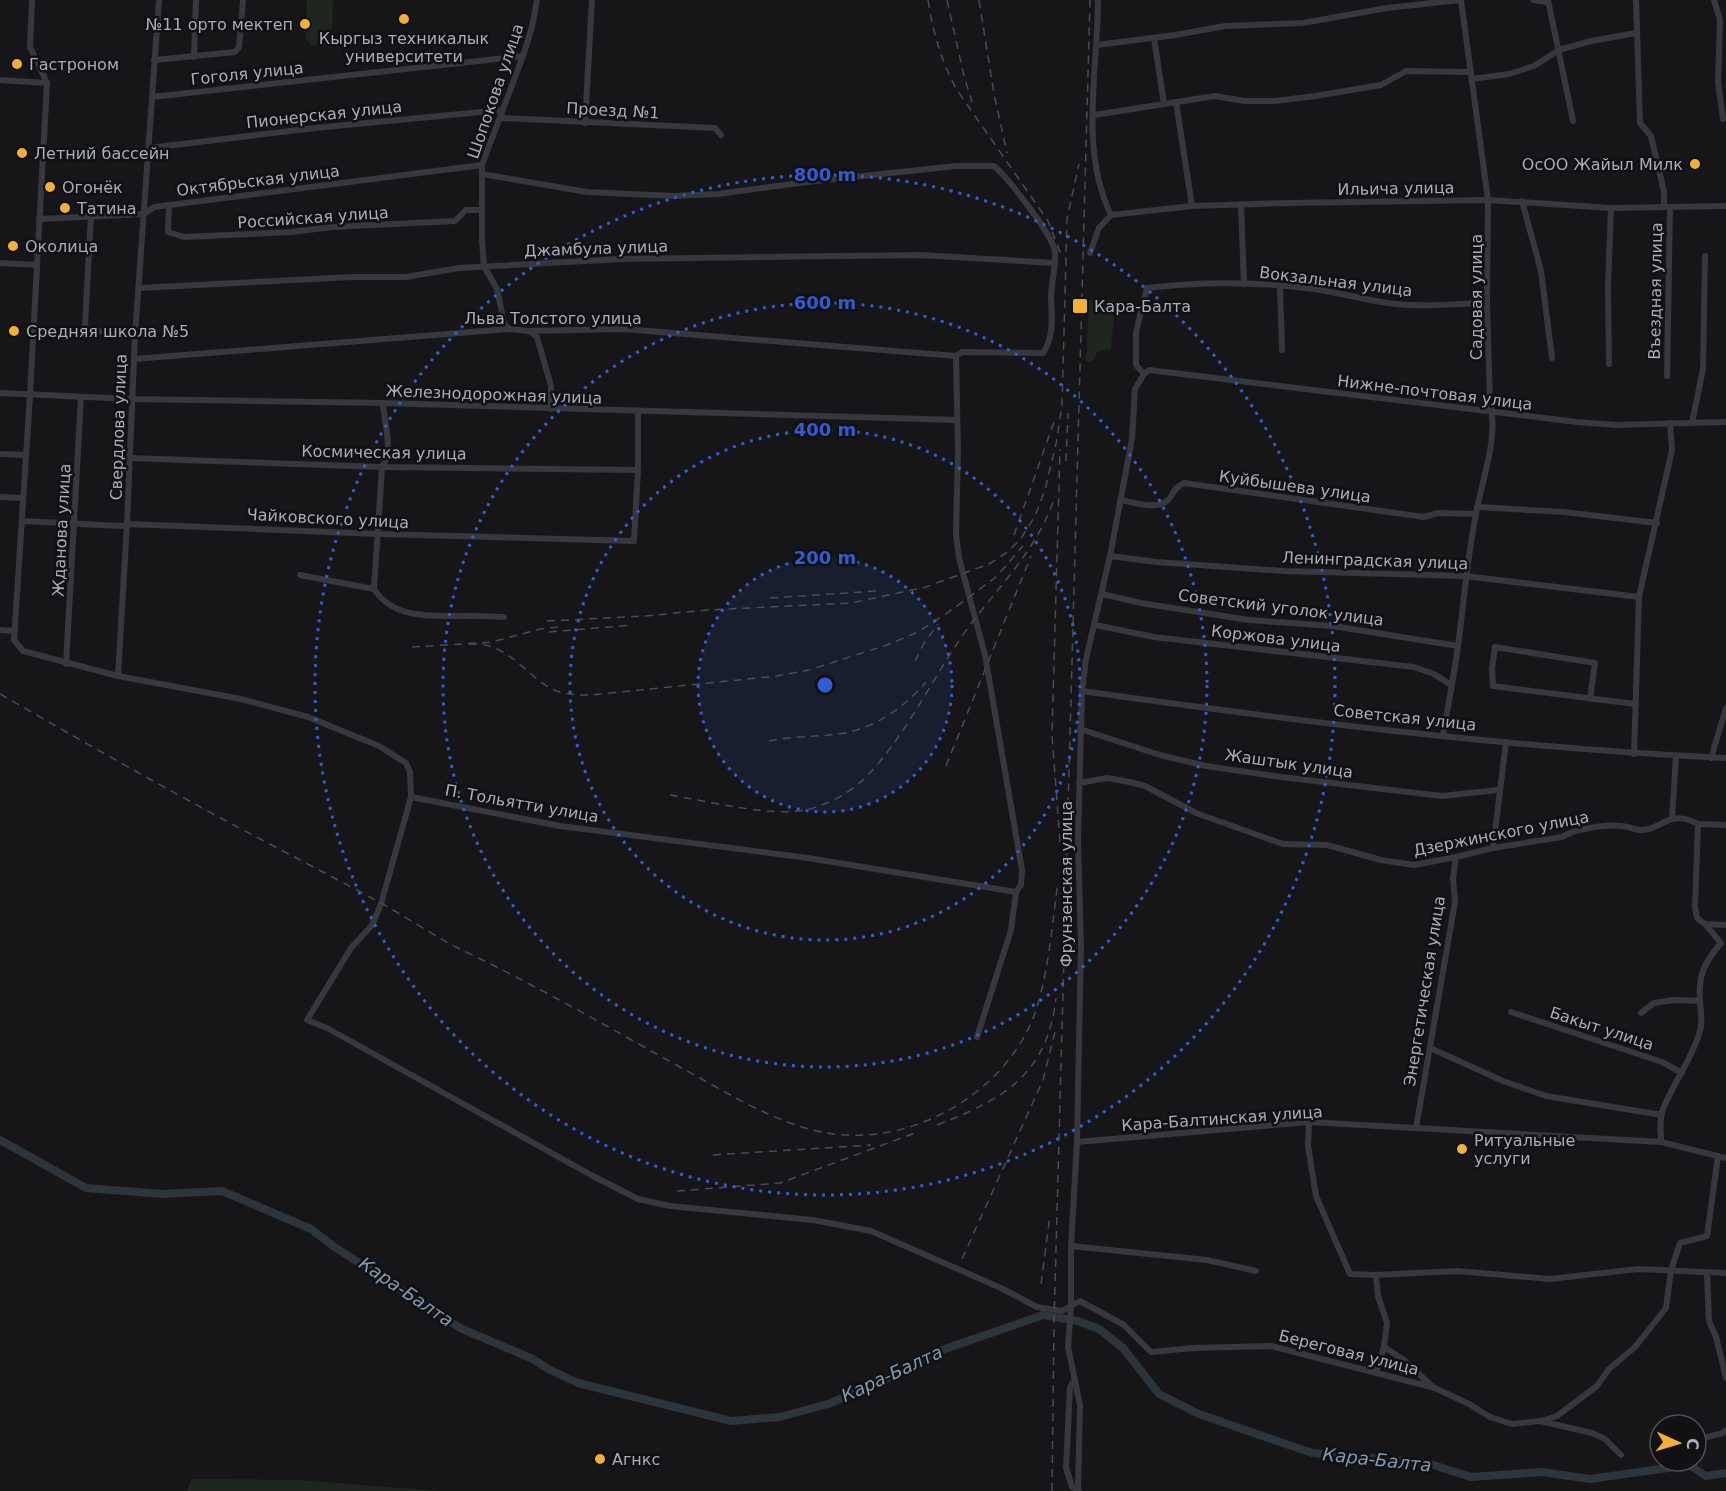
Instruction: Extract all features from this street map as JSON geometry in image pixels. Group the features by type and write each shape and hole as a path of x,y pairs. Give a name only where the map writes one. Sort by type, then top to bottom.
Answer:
{"street":[{"path":"32,0 30,47 47,83 14,640 23,651 66,664 241,699 308,717 379,746 406,763 410,772 411,797 381,904 372,925 351,948 307,1020 327,1028 638,1199 670,1206 813,1220 871,1231 1001,1288 1037,1307 1062,1311 1071,1307"},
{"name":"Свердлова улица","path":"118,676 128,524 135,335 159,0"},
{"path":"194,57 196,0"},
{"path":"154,60 194,57 237,50 243,0"},
{"name":"Шопокова улица","path":"509,329 504,323 496,289 484,266 482,165 523,56 537,0"},
{"path":"585,123 592,0"},
{"path":"1090,253 1099,228 1111,215 1103,199 1094,156 1098,0"},
{"path":"1097,45 1225,26 1303,22 1388,8 1460,0"},
{"name":"Садовая улица","path":"1443,735 1458,646 1465,576 1490,447 1492,413 1487,302 1488,201 1460,0"},
{"path":"1533,0 1548,1 1574,121"},
{"name":"Въездная улица","path":"1636,0 1640,123 1651,136 1667,206 1667,376"},
{"path":"1714,0 1720,20 1718,82 1724,119"},
{"path":"1094,115 1215,96 1244,101 1275,101 1381,85 1406,71 1496,77 1534,66 1558,50 1590,40 1636,33"},
{"path":"1154,38 1164,104"},
{"name":"Гоголя улица","path":"152,97 523,56"},
{"path":"0,80 47,83"},
{"path":"1176,102 1192,206"},
{"name":"Пионерская улица","path":"148,148 315,128 502,110"},
{"name":"Проезд №1","path":"501,118 715,128 721,135"},
{"name":"Октябрьская улица","path":"39,219 144,214 154,207 482,165"},
{"path":"482,174 587,192 674,196 718,194 956,166 994,166 1005,176 1052,242 1055,250 1054,263"},
{"path":"1522,201 1541,271 1552,358"},
{"name":"Ильича улица","path":"1111,215 1192,206 1241,204 1522,201 1611,208 1726,206"},
{"path":"1241,204 1244,284"},
{"name":"Российская улица","path":"170,205 168,232 184,237 454,221 466,210 482,210"},
{"path":"1609,364 1611,208"},
{"path":"91,216 85,325 88,330 135,335"},
{"name":"Джамбула улица","path":"139,288 352,277 406,277 459,267 621,259 920,255 1054,263"},
{"path":"1692,423 1702,369 1705,256"},
{"path":"0,263 37,265"},
{"name":"Льва Толстого улица","path":"134,359 509,329 529,331 624,329 956,356 962,352 1043,353 1047,347 1052,326 1051,294 1054,263"},
{"name":"Вокзальная улица","path":"1144,374 1136,365 1136,332 1147,288 1171,285 1244,284 1315,289 1389,303 1487,302"},
{"path":"1280,287 1282,350"},
{"path":"529,331 537,337 551,386 551,409"},
{"path":"956,356 956,532 959,558 985,655 1021,861 1022,879 1016,892 1011,930 977,1037"},
{"name":"Нижне-почтовая улица","path":"1144,374 1149,370 1422,402 1492,413 1616,424 1726,422"},
{"name":"Фрунзенская улица","path":"1079,1490 1080,1405 1068,1347 1077,1142 1081,944 1079,783 1082,691 1086,658 1110,556 1132,439 1135,389 1144,374"},
{"name":"Железнодорожная улица","path":"0,393 132,399 383,403 957,420"},
{"name":"Жданова улица","path":"66,664 81,397"},
{"path":"383,403 388,441 387,460 382,467 374,589 380,598 393,608 414,614 434,617 463,615 504,617"},
{"path":"638,412 638,470"},
{"path":"1634,754 1639,597 1672,450 1670,423"},
{"path":"0,454 26,455"},
{"name":"Космическая улица","path":"130,458 382,467 638,470"},
{"name":"Чайковского улица","path":"22,521 634,541 638,470"},
{"name":"Куйбышева улица","path":"1120,500 1149,505 1159,504 1167,501 1175,488 1184,483 1424,517 1438,513 1476,514"},
{"path":"0,497 23,498"},
{"path":"1477,507 1564,512 1657,523"},
{"name":"Ленинградская улица","path":"1110,556 1157,562 1284,571 1465,576 1639,597"},
{"path":"300,575 374,589"},
{"name":"Советский уголок улица","path":"1102,594 1141,603 1249,620 1334,626 1458,646"},
{"name":"Коржова улица","path":"1095,625 1154,637 1414,667 1434,674 1451,685"},
{"path":"0,630 15,631"},
{"path":"1590,699 1595,663 1495,647 1492,668 1493,686 1590,699 1635,704"},
{"name":"Советская улица","path":"1082,691 1506,742 1634,754 1726,758"},
{"path":"1711,758 1726,708"},
{"name":"Жаштык улица","path":"1080,729 1160,755 1206,766 1281,777 1442,796 1498,790"},
{"path":"1493,848 1498,790 1506,742"},
{"path":"1672,818 1676,756"},
{"name":"Дзержинского улица","path":"1079,783 1107,778 1145,786 1196,813 1283,844 1327,845 1381,860 1414,864 1562,837 1571,831 1619,825 1643,830 1672,818 1689,819 1698,824"},
{"name":"П. Тольятти улица","path":"411,797 560,826 808,858 1016,892"},
{"path":"1661,1142 1662,1111 1700,1033 1702,971 1706,960 1721,943 1697,918 1695,908 1698,824 1726,825"},
{"name":"Энергетическая улица","path":"1416,1128 1455,903 1453,878 1456,857"},
{"path":"1705,924 1726,925"},
{"path":"1641,1013 1654,1003 1674,1000 1700,1001"},
{"name":"Бакыт улица","path":"1511,1012 1662,1062 1682,1073"},
{"path":"1430,1048 1503,1081 1546,1096 1662,1115"},
{"path":"1309,1122 1308,1146 1316,1196 1350,1274 1376,1275 1457,1270 1550,1279 1638,1269 1726,1273"},
{"name":"Кара-Балтинская улица","path":"1077,1142 1309,1122 1661,1142 1726,1158"},
{"path":"1540,1421 1557,1416 1597,1386 1609,1369 1635,1347 1666,1308 1671,1270 1680,1243 1707,1236 1718,1156"},
{"path":"1071,1246 1207,1260 1256,1271"},
{"path":"1707,1273 1709,1320 1716,1337 1726,1378"},
{"path":"1376,1275 1378,1296 1387,1323 1384,1347 1376,1373"},
{"name":"Береговая улица","path":"1071,1307 1080,1301 1124,1325 1151,1352 1192,1348 1271,1346 1435,1388 1490,1417 1512,1424 1540,1421 1598,1436 1605,1439 1621,1455"},
{"path":"1384,1347 1404,1360 1435,1388"},
{"path":"1074,1379 1070,1387 1066,1468 1072,1487 1079,1490"},
{"path":"1708,1437 1726,1430"}],"shaded area":[{"path":"307,0 333,0 332,30 326,41 320,44 311,45 306,39"},
{"path":"1089,300 1115,300 1111,349 1098,351 1093,361 1086,361"},
{"path":"191,1479 300,1480 438,1491 187,1491"}],"waterway":[{"name":"Кара-Балта","path":"0,1140 86,1188 162,1194 222,1191 311,1229 333,1246 460,1328 533,1359 578,1383 731,1421 780,1417 828,1404 878,1383 939,1351 1043,1315 1078,1321 1099,1329 1123,1348 1159,1394 1199,1414 1312,1453 1427,1463 1471,1477 1542,1472 1590,1479 1689,1465 1706,1476 1726,1473"}],"railway":[{"path":"928,0 938,46 957,90 1048,221 1062,257"},
{"path":"947,0 972,102"},
{"path":"979,0 994,94 1007,153"},
{"path":"1052,1491 1054,1323 1090,0"},
{"path":"547,621 851,603 926,587 989,564 1006,553 1020,540 1035,516 1045,490 1056,444 1062,406 1067,219 1079,164"},
{"path":"1066,461 1068,413"},
{"path":"1014,535 1054,422"},
{"path":"1060,449 1052,735 1060,842"},
{"path":"670,795 757,810 791,812 822,805 852,789 865,778 892,746 960,639 1026,554 1047,517 1055,496"},
{"path":"469,644 487,645 501,651 554,690 572,694 591,695 777,676 809,670 887,645 918,632 996,577 1023,546"},
{"path":"946,766 1031,556"},
{"path":"770,598 877,591"},
{"path":"915,661 924,643 938,624"},
{"path":"549,632 633,625"},
{"path":"412,647 492,642 540,629 558,627"},
{"path":"769,741 839,734 864,727 898,709 926,682"},
{"path":"0,694 178,795 381,903 450,944 552,996 745,1103 792,1124 816,1131 840,1135 865,1135 918,1124 944,1113 989,1081 1008,1061 1035,1013 1047,964 1058,882"},
{"path":"937,1125 983,1105 1018,1081 1032,1065 1043,1047 1051,1024 1056,998"},
{"path":"962,1259 1043,1080 1055,1032"},
{"path":"677,1191 780,1183 915,1133"},
{"path":"713,1155 871,1145"},
{"path":"1041,1284 1050,1215"}],"place":[{"name":"Кыргыз техникалык университети","path":"404,19"},
{"name":"№11 орто мектеп","path":"305,24"},
{"name":"Гастроном","path":"17,64"},
{"name":"Летний бассейн","path":"22,153"},
{"name":"ОсОО Жайыл Милк","path":"1695,164"},
{"name":"Огонёк","path":"50,187"},
{"name":"Татина","path":"65,208"},
{"name":"Околица","path":"13,246"},
{"name":"Кара-Балта","path":"1080,306"},
{"name":"Средняя школа №5","path":"14,331"},
{"name":"Ритуальные услуги","path":"1462,1149"},
{"name":"Агнкс","path":"600,1459"}]}
